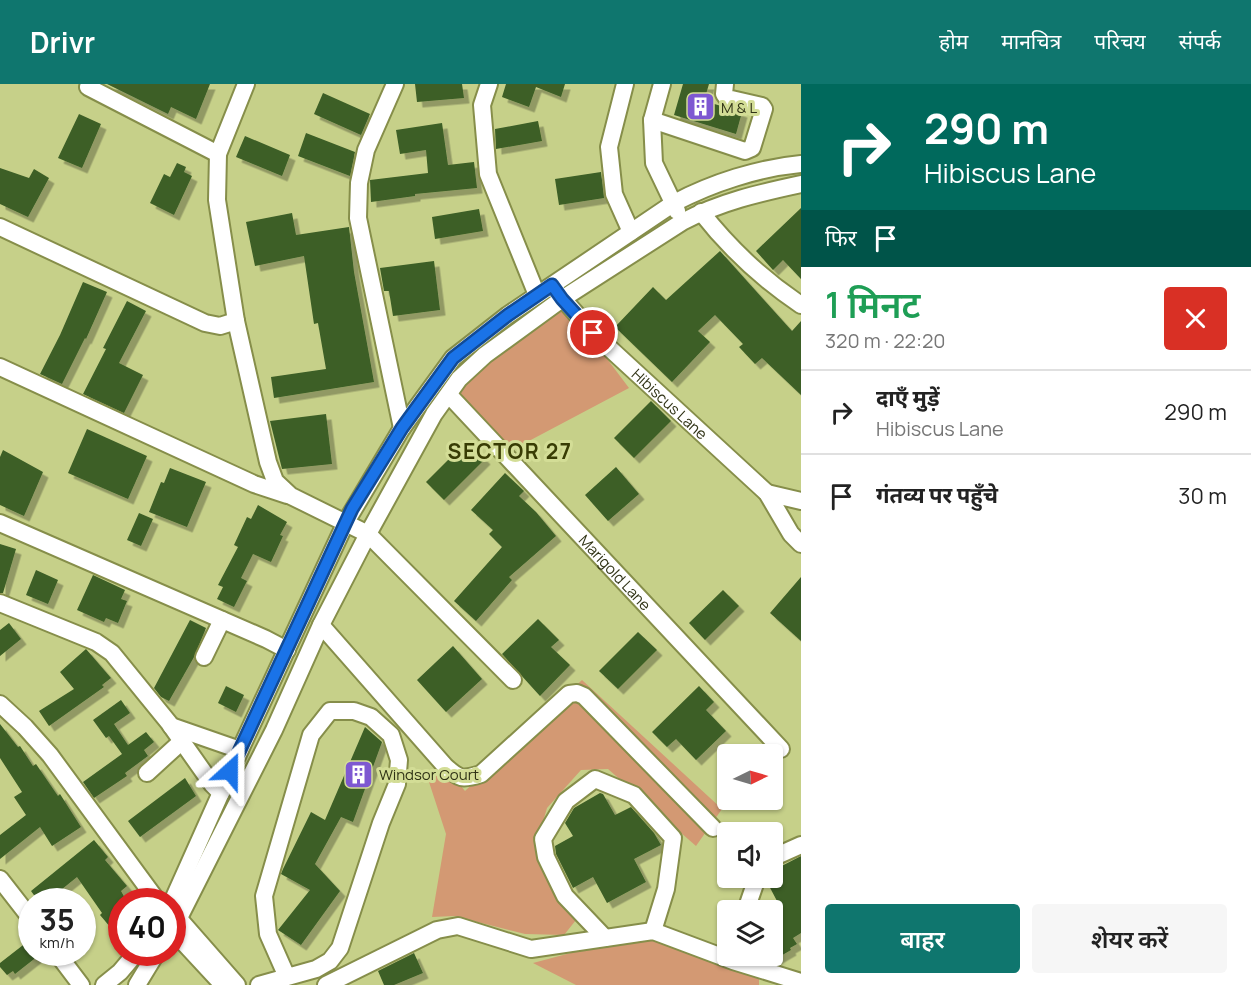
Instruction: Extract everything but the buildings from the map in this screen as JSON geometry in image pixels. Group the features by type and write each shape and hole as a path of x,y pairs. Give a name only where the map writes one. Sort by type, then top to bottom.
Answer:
{"street":[{"path":"246,84 219,154 217,200 236,321 268,462 275,481 291,496"},
{"path":"395,84 366,150 359,183 358,218 402,428"},
{"path":"489,84 482,105 488,174 537,295"},
{"path":"625,84 609,147 614,194 631,232"},
{"path":"662,84 652,120 654,163 692,217 717,233 748,264 801,305"},
{"path":"652,120 745,151 749,150 764,109 762,106 727,98 724,94 725,84"},
{"path":"88,87 219,154"},
{"path":"178,888 346,522 402,428 453,358 508,315 678,200 730,180 801,164"},
{"path":"186,899 274,730 321,625 368,534 434,414 459,379 485,355 562,299 692,217 743,196 801,184"},
{"path":"0,226 205,323 220,326 236,321"},
{"name":"Hibiscus Lane","path":"552,285 593,333 767,493 791,534 801,544"},
{"path":"0,367 254,484 291,496 368,534 513,680"},
{"name":"Marigold Lane","path":"449,395 776,744"},
{"name":"Hibiscus Lane","path":"767,493 801,501"},
{"path":"0,524 222,620 286,651"},
{"path":"0,603 96,642 112,653 221,793"},
{"path":"204,657 222,620"},
{"path":"321,625 444,766 456,776 466,778 481,774 569,694 577,693 584,696 712,828"},
{"path":"0,704 50,755 148,888"},
{"path":"259,985 268,981 279,981 316,969 330,961 340,948 381,824 397,784 399,760 391,735 371,717 354,711 330,711 311,735 264,896 268,934 279,981"},
{"path":"171,726 240,750"},
{"path":"147,772 182,742"},
{"path":"605,938 565,896 546,857 543,839 566,801 595,779 634,795 674,838 666,889 653,931"},
{"path":"783,853 801,845"},
{"path":"0,879 18,902"},
{"path":"326,985 437,930 458,926 531,949 653,931 717,952"},
{"path":"186,934 237,985"},
{"path":"186,937 223,985"},
{"path":"67,966 81,985"},
{"path":"104,985 125,966"},
{"path":"137,985 149,966"},
{"path":"756,966 801,982"}],"shaded area":[{"path":"562,299 629,388 510,451 449,395"},
{"path":"582,680 717,804 717,810 721,810 696,846 608,769 581,770 547,808 535,849 576,920 564,935 525,934 454,916 432,917 446,834 429,782 445,766 465,791"},
{"path":"642,934 717,956 717,966 749,966 759,969 759,985 576,985 533,963"}],"place":[{"name":"M & L","path":"700,107"},
{"name":"Windsor Court","path":"358,774"}],"district":[{"name":"SECTOR 27","path":"510,451"}],"route":[{"path":"230,771 352,509 402,428 453,358 508,315 552,285 593,333"}]}
